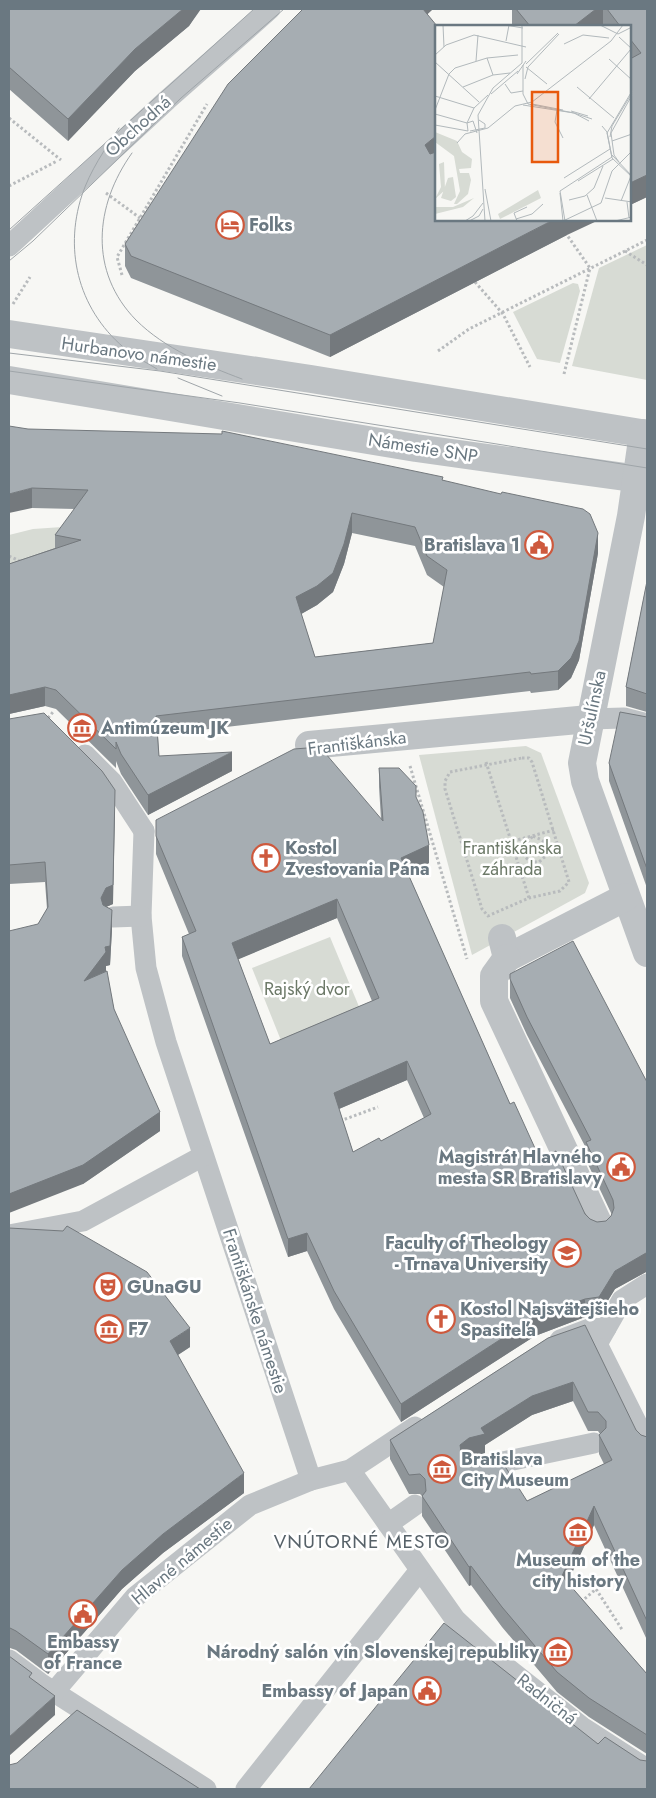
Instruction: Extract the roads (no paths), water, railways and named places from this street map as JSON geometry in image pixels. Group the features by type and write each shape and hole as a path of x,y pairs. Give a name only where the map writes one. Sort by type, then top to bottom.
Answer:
{"street":[{"name":"Obchodná","path":"9,246 167,100 270,9"},
{"name":"Hurbanovo námestie","path":"9,334 269,372 645,433"},
{"name":"Námestie SNP","path":"9,380 416,448 642,479"},
{"path":"642,479 645,433"},
{"name":"Uršulínska","path":"642,479 631,516 582,758 583,772 647,954"},
{"name":"Františkánske námestie","path":"51,715 153,827 141,916 146,968 166,1042 309,1474"},
{"path":"589,719 624,718 647,724"},
{"name":"Františkánska","path":"300,749 401,737 589,719"},
{"path":"599,1225 494,1001 494,976 504,948 626,897"},
{"path":"113,917 141,916"},
{"path":"9,1235 83,1221 203,1156"},
{"path":"647,1284 622,1300 597,1344 647,1444"},
{"path":"542,1346 589,1329 606,1328"},
{"name":"Hlavné námestie","path":"54,1692 135,1597 250,1505 309,1474 350,1470 433,1416"},
{"path":"472,1469 594,1443"},
{"path":"246,1789 420,1570 350,1470"},
{"path":"388,1524 415,1506"},
{"name":"Radničná","path":"420,1570 455,1619 502,1664 582,1727 647,1769"},
{"path":"9,1660 54,1692 74,1716 206,1789"}],"tram line":[{"path":"9,230 254,9"},
{"path":"9,261 33,241 181,98 284,9"},
{"path":"119,128 103,152 82,195 74,238 76,260 87,300 98,319 111,336 128,351 157,369"},
{"path":"132,153 119,173 104,216 102,238 104,260 110,281 121,301 136,320 147,330 186,355 242,379"},
{"path":"9,353 160,371 647,449"},
{"path":"9,371 240,403 647,468"},
{"path":"178,378 222,396"}],"place":[{"name":"Folks","path":"230,225"},
{"name":"Bratislava 1","path":"539,545"},
{"name":"Antimúzeum JK","path":"82,728"},
{"name":"Kostol Zvestovania Pána","path":"266,858"},
{"name":"Magistrát Hlavného mesta SR Bratislavy","path":"621,1167"},
{"name":"Faculty of Theology - Trnava University","path":"567,1253"},
{"name":"GUnaGU","path":"108,1287"},
{"name":"Kostol Najsvätejšieho Spasiteľa","path":"441,1319"},
{"name":"F7","path":"109,1329"},
{"name":"Bratislava City Museum","path":"442,1469"},
{"name":"Museum of the city history","path":"578,1532"},
{"name":"Embassy of France","path":"83,1614"},
{"name":"Národný salón vín Slovenskej republiky","path":"558,1652"},
{"name":"Embassy of Japan","path":"427,1691"}],"district":[{"name":"VNÚTORNÉ MESTO","path":"362,1541"}],"park label":[{"name":"Františkánska záhrada","path":"512,858"},
{"name":"Rajský dvor","path":"307,989"}]}
